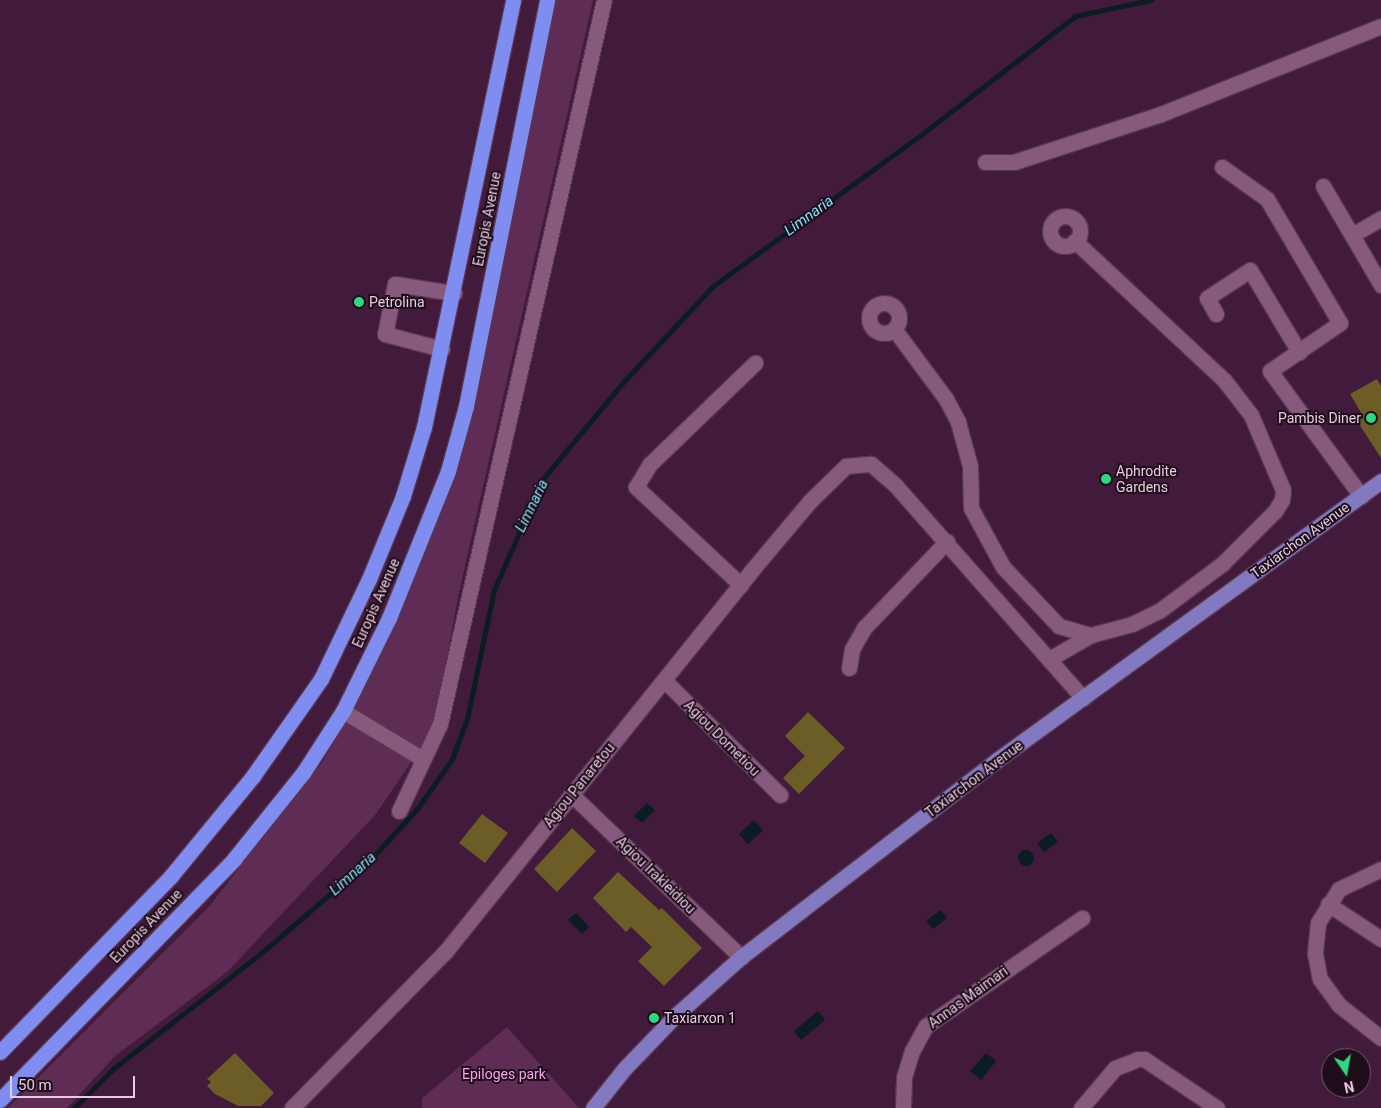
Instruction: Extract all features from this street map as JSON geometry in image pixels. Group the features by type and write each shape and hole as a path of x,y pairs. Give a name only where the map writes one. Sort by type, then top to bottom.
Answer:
{"highway":[{"name":"Europis Avenue","path":"0,1052 171,876 254,776 321,679 369,579 403,496 424,427 454,292 513,0"},
{"name":"Europis Avenue","path":"0,1100 234,859 303,773 343,711 389,618 448,471 466,406 547,0"}],"main road":[{"name":"Taxiarchon Avenue","path":"593,1108 624,1069 676,1015 741,957 1082,698 1381,481"}],"street":[{"path":"399,811 440,724 604,0"},
{"path":"985,162 1014,162 1161,114 1381,26"},
{"path":"1222,167 1267,199 1340,323 1270,372 1361,496"},
{"path":"1323,186 1381,285"},
{"path":"1352,235 1381,218"},
{"path":"1050,658 1091,635 1132,624 1159,611 1188,590 1252,536 1282,500 1283,490 1251,415 1224,380 1075,241"},
{"path":"1216,314 1207,298 1250,270 1299,352"},
{"path":"442,349 384,334 395,284 454,292"},
{"path":"894,329 946,399 958,422 970,466 972,508 1003,567 1059,626 1091,635"},
{"path":"740,585 636,487 650,464 755,363"},
{"name":"Agiou Panaretou","path":"292,1108 445,952 571,794 665,681 740,585 809,502 846,466 862,463 872,464 896,486 948,541"},
{"path":"849,668 852,648 864,628 948,541 1050,658 1082,698"},
{"name":"Agiou Dometiou","path":"665,681 780,795"},
{"path":"343,711 423,759"},
{"name":"Agiou Irakleidiou","path":"571,794 741,957"},
{"path":"1381,869 1339,890 1328,904 1318,923 1315,954 1320,979 1339,1005 1381,1038"},
{"path":"1328,904 1381,939"},
{"name":"Annas Maimari","path":"903,1108 904,1077 912,1050 926,1026 1082,918"},
{"path":"1081,1108 1115,1068 1138,1059 1144,1060 1218,1108"}],"green space":[{"path":"555,0 593,0 458,597 434,728 376,814 227,972 115,1056 67,1108 8,1108 207,909 324,760 362,684 454,466"},
{"name":"Epiloges park","path":"507,1027 579,1108 422,1108 422,1098"}],"shaded area":[{"path":"647,803 655,810 642,823 634,816"},
{"path":"754,820 763,830 748,844 739,834"},
{"path":"1051,833 1058,842 1044,852 1037,843"},
{"path":"1026,850 1032,852 1034,858 1032,864 1026,866 1020,864 1018,858 1020,852"},
{"path":"941,910 947,918 933,929 926,921"},
{"path":"576,913 589,927 582,934 568,920"},
{"path":"818,1011 825,1020 801,1040 794,1031"},
{"path":"986,1053 996,1061 981,1080 970,1071"}],"building":[{"name":"Pambis Diner","path":"1377,379 1381,386 1381,458 1357,421 1363,416 1350,394"},
{"path":"808,712 845,748 799,794 783,778 805,756 785,736"},
{"path":"482,814 508,833 485,863 459,843"},
{"path":"572,828 596,851 557,892 534,869"},
{"path":"618,872 659,910 662,908 702,948 664,986 638,961 652,947 631,927 626,932 593,898"},
{"path":"235,1053 274,1093 261,1106 238,1106 215,1094 207,1086 211,1082 207,1079"}],"waterway":[{"name":"Limnaria","path":"74,1108 114,1068 261,953 370,860 417,809 452,759 467,719 494,590 542,480 626,379 713,286 922,134 1075,16 1151,0"}],"place":[{"name":"Petrolina","path":"359,302"},
{"name":"Pambis Diner","path":"1371,418"},
{"name":"Aphrodite Gardens","path":"1106,479"},
{"name":"Taxiarxon 1","path":"654,1018"}]}
